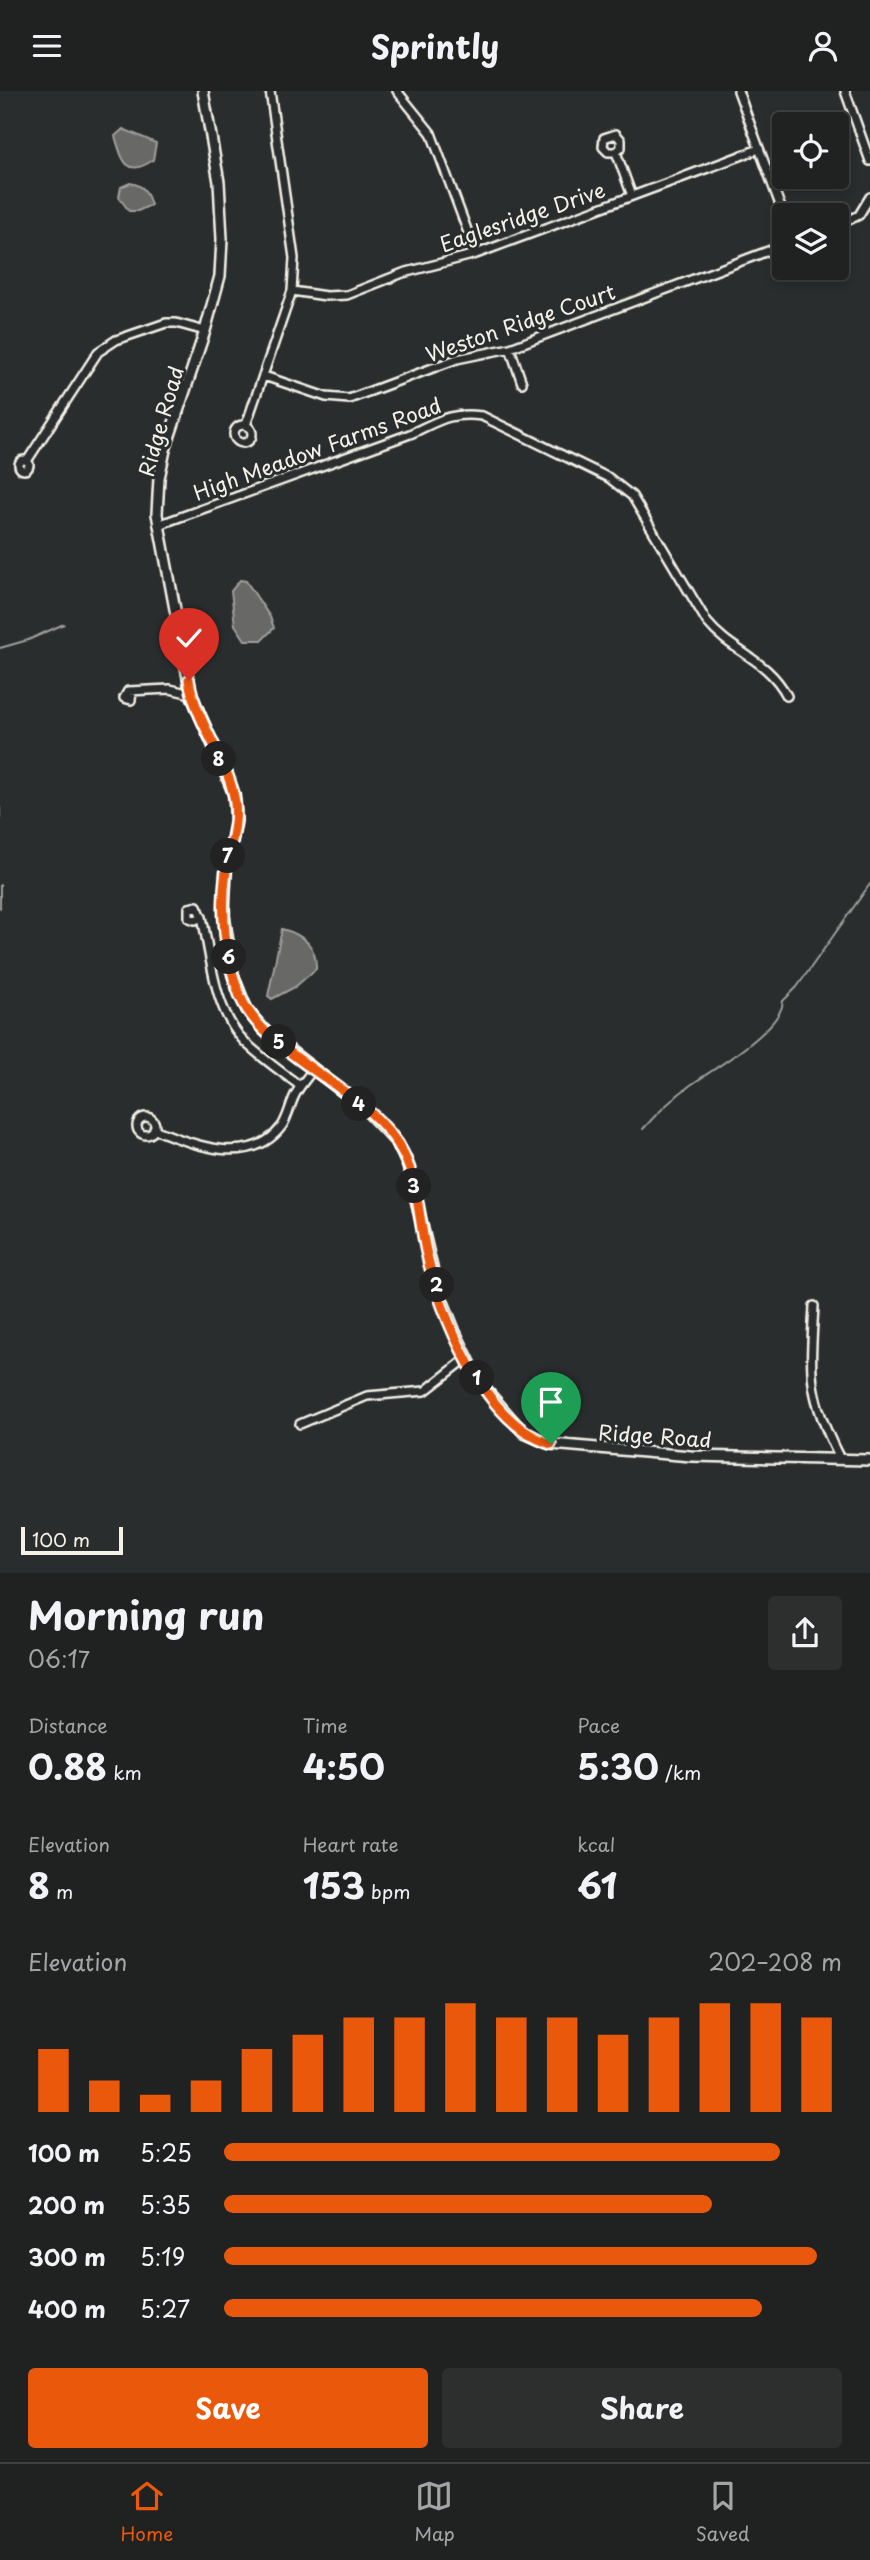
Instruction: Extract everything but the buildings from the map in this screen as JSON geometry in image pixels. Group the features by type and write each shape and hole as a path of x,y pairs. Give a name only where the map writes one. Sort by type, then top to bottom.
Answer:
{"street":[{"name":"Ridge Road","path":"203,91 219,182 222,239 218,286 164,450 159,478 158,525 191,694 234,794 236,821 223,893 233,975 247,1010 255,1021 389,1132 403,1153 417,1197 436,1284 480,1383 513,1424 531,1437 551,1444 743,1458 839,1457 870,1460"},
{"path":"246,425 292,291 294,258 270,91"},
{"path":"397,91 431,133 476,254"},
{"path":"738,91 779,203"},
{"path":"845,91 870,161"},
{"name":"Eaglesridge Drive","path":"292,291 326,296 347,295 403,273 476,254 759,149"},
{"path":"616,152 632,196"},
{"path":"849,220 859,215 869,202"},
{"name":"Weston Ridge Court","path":"264,376 326,397 349,399 457,359 510,348 772,250"},
{"path":"27,461 67,404 92,359 106,345 166,323 205,331"},
{"path":"510,348 522,383"},
{"name":"High Meadow Farms Road","path":"158,525 410,434 440,418 460,414 482,416 609,478 632,496 707,622 716,633 767,667 778,678 787,696"},
{"path":"132,693 159,689 191,694"},
{"path":"202,918 222,1006 233,1026 254,1050 300,1086"},
{"path":"154,1129 209,1149 249,1146 268,1138 281,1127 300,1086 314,1068"},
{"path":"814,1306 811,1390 822,1423 839,1457"},
{"path":"300,1424 358,1399 378,1394 425,1391 467,1358"}],"shaded area":[{"path":"123,129 156,143 153,160 137,168 126,164 115,136"},
{"path":"130,183 139,185 144,190 151,205 138,211 129,211 119,197 121,187"},
{"path":"240,580 246,581 270,617 274,628 262,640 245,640 235,625 231,591"},
{"path":"282,929 308,943 314,954 316,969 295,987 272,999 268,996"}],"waterway":[{"path":"0,648 28,640 64,624"},
{"path":"0,808 0,817"},
{"path":"643,1129 679,1094 760,1036 780,1012 783,1001 797,987 870,884"},
{"path":"0,885 0,908"}],"route":[{"path":"189,680 199,715 234,794 236,821 226,869 224,915 233,975 247,1010 264,1030 366,1110 398,1144 417,1197 427,1253 436,1284 472,1370 513,1424 531,1437 551,1444"}]}
